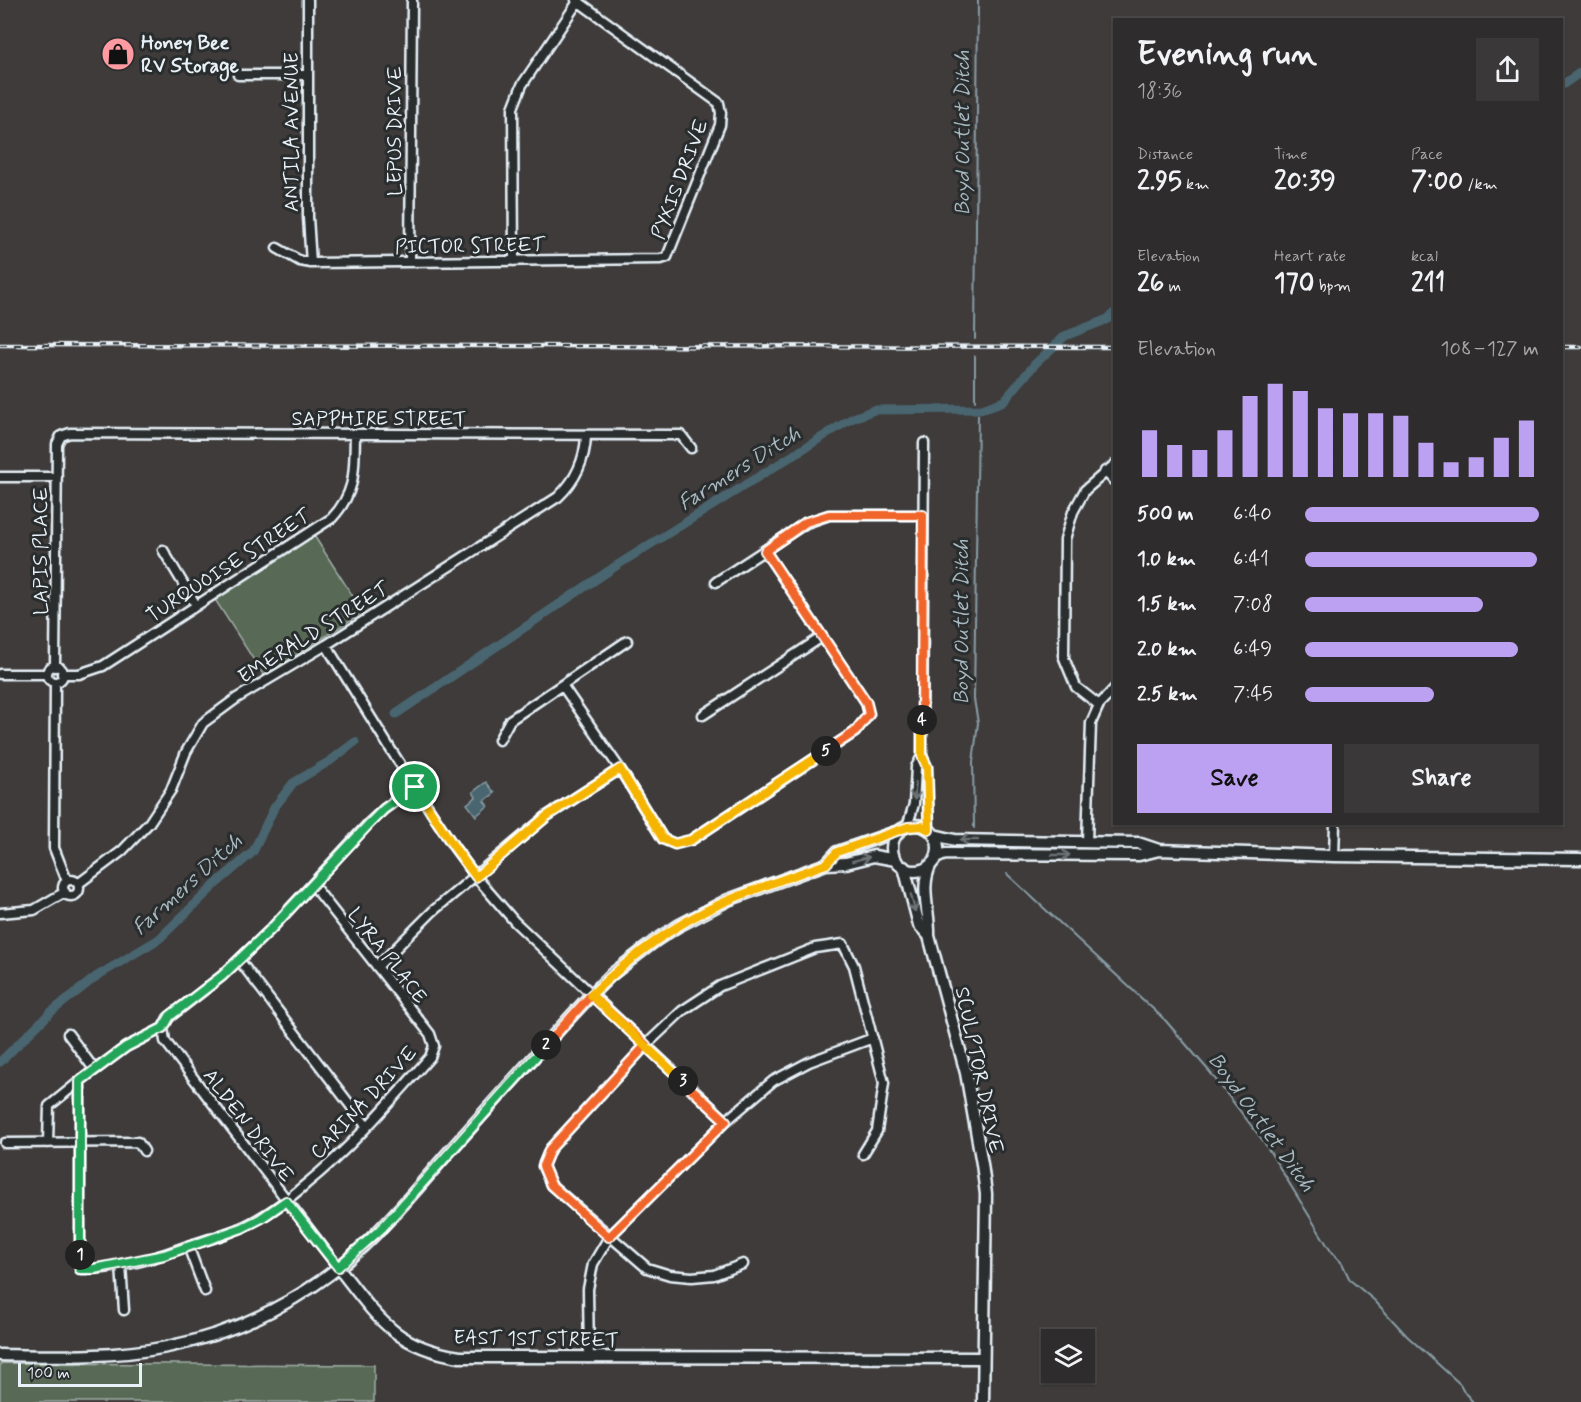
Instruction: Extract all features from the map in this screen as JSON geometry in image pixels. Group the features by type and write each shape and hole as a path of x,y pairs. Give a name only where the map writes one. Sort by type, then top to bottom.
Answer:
{"street":[{"name":"ANTILA AVENUE","path":"308,0 308,217 311,263"},
{"name":"LEPUS DRIVE","path":"410,262 412,0"},
{"path":"514,261 513,108 522,85 578,1"},
{"name":"PYXIS DRIVE","path":"578,1 718,103 721,113 720,125 667,257"},
{"path":"238,75 308,75"},
{"name":"PICTOR STREET","path":"277,248 300,261 311,263 661,259 667,257"},
{"name":"SAPPHIRE STREET","path":"61,436 70,433 681,435 691,448"},
{"name":"TURQUOISE STREET","path":"62,674 79,674 103,666 332,518 344,505 354,478 355,434"},
{"name":"LAPIS PLACE","path":"55,667 57,444 61,436"},
{"name":"EMERALD STREET","path":"78,884 122,851 149,823 171,789 186,752 203,723 237,698 326,645 558,497 578,472 585,453 586,436"},
{"path":"924,443 922,756 927,767 932,833 938,842 934,861"},
{"path":"1099,705 1076,687 1064,658 1065,539 1073,512 1085,490 1113,466"},
{"path":"1105,471 1113,480"},
{"path":"0,477 57,477"},
{"path":"716,582 806,522 829,515 923,515"},
{"path":"163,549 196,605"},
{"path":"562,685 620,769 663,839 675,844 691,840 855,732 869,714 866,702 765,551"},
{"path":"703,715 822,638"},
{"path":"499,740 510,720 627,640"},
{"path":"326,645 415,787 476,877 515,922 726,1121"},
{"path":"55,667 60,669 62,674 59,681 55,682 50,681 47,674 50,668 55,667"},
{"path":"0,674 47,674"},
{"path":"55,682 54,848 67,881"},
{"path":"1087,842 1091,723 1099,705 1113,690"},
{"path":"900,863 893,847 914,804 916,767 922,756"},
{"path":"377,967 433,911 547,816 620,769"},
{"path":"48,1143 49,1106 94,1069 126,1047 163,1028 170,1016 207,989 239,960 384,809 415,787"},
{"path":"1334,856 1335,825"},
{"path":"826,864 837,852 904,828 922,826 932,833 955,840 1138,843 1159,850"},
{"path":"0,1355 112,1355 169,1347 197,1340 277,1307 338,1267 382,1228 591,995 632,957 678,926 728,900 826,864 846,863 874,856 918,870 945,854 1139,855 1159,850 1334,856 1581,859"},
{"name":"SCULPTOR DRIVE","path":"934,861 927,872 924,889 930,920 929,936 966,1073 986,1194 983,1402"},
{"name":"SCULPTOR DRIVE","path":"900,863 919,925 929,936"},
{"path":"73,880 78,884 79,890 70,896 65,892 64,885 67,881 73,880"},
{"name":"LYRA PLACE","path":"313,885 430,1034 434,1046"},
{"path":"0,914 34,910 65,892"},
{"path":"743,1264 714,1275 692,1277 670,1275 647,1268 551,1185 543,1166 550,1149 646,1045 682,1011 720,986 815,948 843,944 854,966 884,1083 877,1131 862,1154"},
{"path":"239,960 367,1127"},
{"name":"ALDEN DRIVE","path":"163,1028 165,1041 338,1267"},
{"path":"68,1034 94,1069"},
{"path":"589,1358 588,1289 593,1264 609,1237 726,1121 773,1081 809,1062 873,1038"},
{"name":"CARINA DRIVE","path":"80,1143 80,1269 94,1269 164,1255 242,1228 286,1201 334,1161 367,1127 430,1058 434,1046"},
{"path":"80,1081 80,1143"},
{"path":"5,1143 138,1142 144,1151"},
{"path":"188,1246 205,1291"},
{"path":"121,1264 124,1310"},
{"name":"EAST 1ST STREET","path":"338,1267 388,1328 426,1349 460,1357 983,1358"}],"green space":[{"path":"313,534 363,612 264,676 214,598"},
{"path":"0,1363 374,1365 374,1402 0,1402"}],"water":[{"path":"486,782 495,793 484,801 488,806 476,816 467,804 476,797 473,792"}],"waterway":[{"name":"Boyd Outlet Ditch","path":"975,339 978,0"},
{"name":"Farmers Ditch","path":"1563,84 1581,72"},
{"name":"Farmers Ditch","path":"396,714 619,564 851,419 874,410 982,409 1004,401 1035,364 1065,336 1108,319 1113,314"},
{"name":"Boyd Outlet Ditch","path":"975,356 975,401"},
{"name":"Boyd Outlet Ditch","path":"974,828 973,762 978,723 974,699 978,415"},
{"name":"Farmers Ditch","path":"0,1062 51,1012 97,976 159,939 253,852 274,808 293,783 330,761 355,742"},
{"name":"Boyd Outlet Ditch","path":"1007,874 1165,1020 1209,1071 1264,1142 1332,1253 1342,1263 1350,1280 1374,1300 1407,1336 1460,1384 1473,1402"}],"railway":[{"path":"0,345 1113,347"},
{"path":"1563,347 1581,347"}],"place":[{"name":"Honey Bee RV Storage","path":"118,54"}],"route":[{"path":"415,787 384,809 271,929 207,989 170,1016 163,1028 126,1047 80,1081 80,1269 94,1269 164,1255 242,1228 286,1201 338,1267 382,1228 591,995 646,1045 550,1149 543,1166 551,1185 609,1237 726,1121 646,1045 602,1005 591,995 632,957 703,912 728,900 826,864 837,852 915,825 929,830 927,767 922,756 923,515 829,515 806,522 765,551 866,702 869,714 855,732 691,840 675,844 663,839 620,769 547,816 476,877 415,787"}]}
